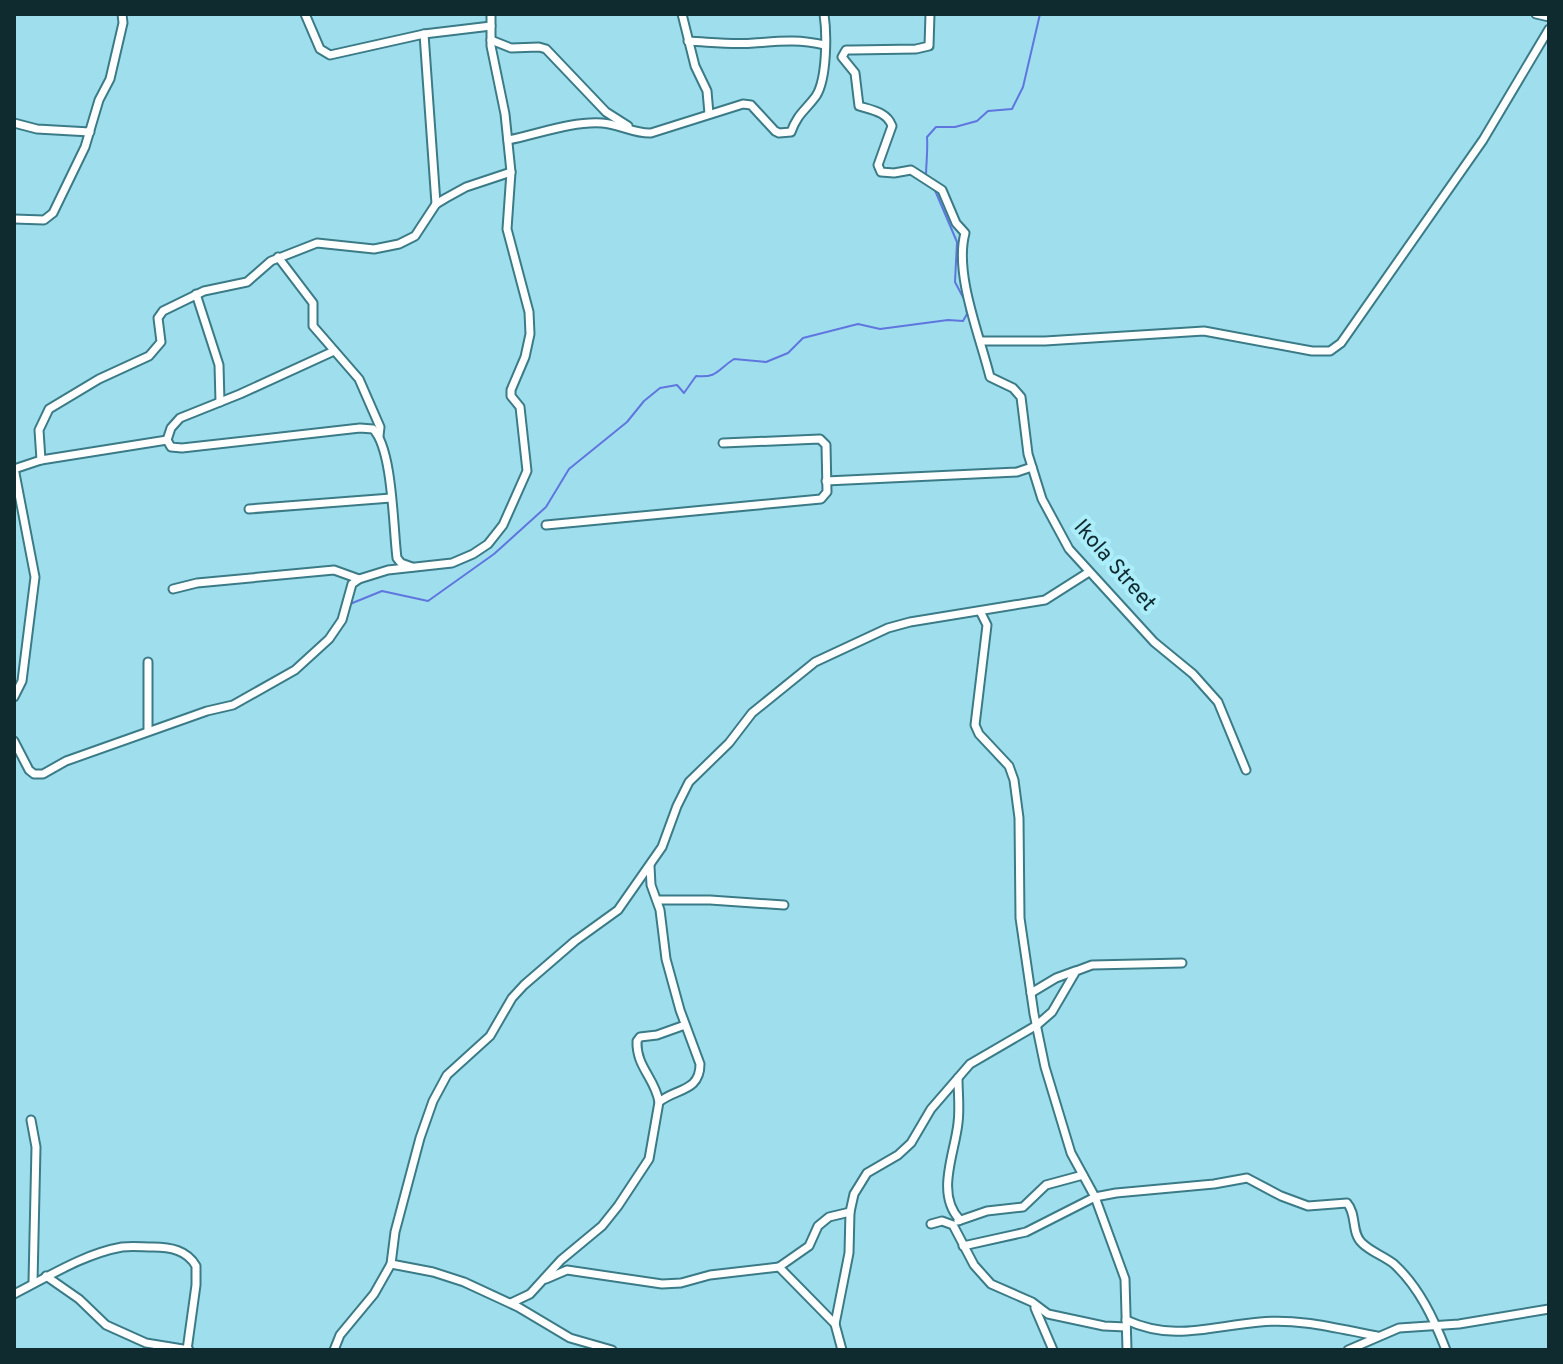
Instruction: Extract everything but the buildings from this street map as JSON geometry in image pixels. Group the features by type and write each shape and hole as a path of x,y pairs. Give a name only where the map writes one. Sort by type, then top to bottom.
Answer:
{"street":[{"path":"15,218 44,220 50,217 85,147 99,100 110,79 123,23 122,14"},
{"path":"305,14 320,49 330,55 424,34 491,26"},
{"path":"14,741 29,770 40,774 66,761 148,731 233,705 295,670 334,633 342,620 349,590 359,579 388,570 452,563 488,544 503,525 527,471 520,407 511,396 530,334 529,312 507,229 511,172 491,40 491,14"},
{"path":"682,14 695,66 707,91 709,114"},
{"path":"508,140 589,123 612,124 643,134 664,131 738,104 751,105 775,131 791,132 799,114 818,92 825,45 824,14"},
{"name":"Ikola Street","path":"930,14 929,46 846,50 842,57 855,73 857,104 881,113 892,126 878,165 881,172 911,170 942,190 956,223 965,233 962,245 966,281 990,377 1013,388 1021,397 1028,454 1047,511 1069,549 1089,572 1135,617 1154,642 1193,674 1218,702 1246,770"},
{"path":"1536,14 1549,17"},
{"path":"981,341 1045,341 1204,331 1274,346 1330,351 1341,343 1483,140 1549,29"},
{"path":"424,34 436,204"},
{"path":"491,40 511,48 546,49 606,112 634,130"},
{"path":"688,41 754,43 787,40 825,45"},
{"path":"14,123 37,129 90,132"},
{"path":"41,460 39,430 49,409 99,379 152,354 162,339 159,315 196,294 247,282 278,257 317,243 374,249 388,247 415,236 436,204 466,187 511,172"},
{"path":"278,257 311,300 313,326 359,379 380,427 397,558 401,563 414,567"},
{"path":"196,294 219,365 220,402"},
{"path":"334,351 180,418 171,428 167,440 171,447 182,448 360,428 373,429 379,436"},
{"path":"546,525 821,499 827,492 826,445 820,439 723,443"},
{"path":"14,697 22,681 33,613 35,577 14,468 41,460 167,440"},
{"path":"826,481 1017,472 1032,467"},
{"path":"249,509 391,498"},
{"path":"173,589 197,583 334,570 359,579"},
{"path":"334,1350 340,1335 374,1294 391,1264 395,1232 420,1138 433,1101 447,1075 490,1036 512,998 524,985 575,941 618,910 662,847 689,782 729,743 752,713 815,662 888,628 1045,600 1089,572"},
{"path":"981,613 987,625 975,725 979,734 1009,766 1014,780 1019,818 1020,918 1037,1025 1054,1099 1071,1153 1095,1197 1125,1279 1127,1350"},
{"path":"148,662 148,731"},
{"path":"650,866 666,959 700,1064 695,1083 659,1102"},
{"path":"657,900 784,905"},
{"path":"1031,993 1056,978 1092,965 1182,963"},
{"path":"842,1350 835,1324 849,1253 850,1212 854,1194 867,1173 898,1155 911,1143 931,1109 970,1064 1037,1025 1052,1012 1076,971"},
{"path":"511,1303 530,1294 561,1260 602,1226 646,1166 659,1102 657,1088 641,1065 637,1041 640,1037 657,1035 685,1025"},
{"path":"958,1078 958,1122 947,1185 949,1202 963,1246 983,1278 991,1284 1032,1302 1048,1314 1104,1326 1126,1324 1162,1332 1186,1333 1260,1322 1285,1322 1377,1336"},
{"path":"31,1120 36,1147 33,1282"},
{"path":"931,1224 957,1222 987,1211 1023,1207 1046,1185 1083,1175"},
{"path":"963,1246 1026,1232 1095,1197 1247,1178 1308,1206 1347,1203 1352,1208 1358,1238 1396,1265 1427,1305 1446,1350"},
{"path":"542,1280 567,1270 662,1284 681,1283 710,1275 779,1267 809,1246 818,1226 829,1217 850,1212"},
{"path":"14,1294 46,1276 123,1247 162,1247 184,1252 196,1266 196,1285 184,1350 146,1343 106,1325 79,1299 46,1276"},
{"path":"391,1264 464,1282 511,1303 570,1338 612,1350"},
{"path":"779,1267 835,1324"},
{"path":"1032,1302 1053,1350"},
{"path":"1348,1350 1399,1328 1549,1309"}],"waterway":[{"path":"926,177 927,137 936,127 955,127 977,121 988,111 1012,109 1023,87 1040,14"},
{"path":"350,604 382,591 428,601 494,554 546,507 569,469 627,422 644,401 660,388 677,385 684,393 696,376 713,374 734,359 766,362 788,353 803,338 858,324 880,329 948,320 963,321 967,314 965,301 955,282 957,242 934,188"}]}
